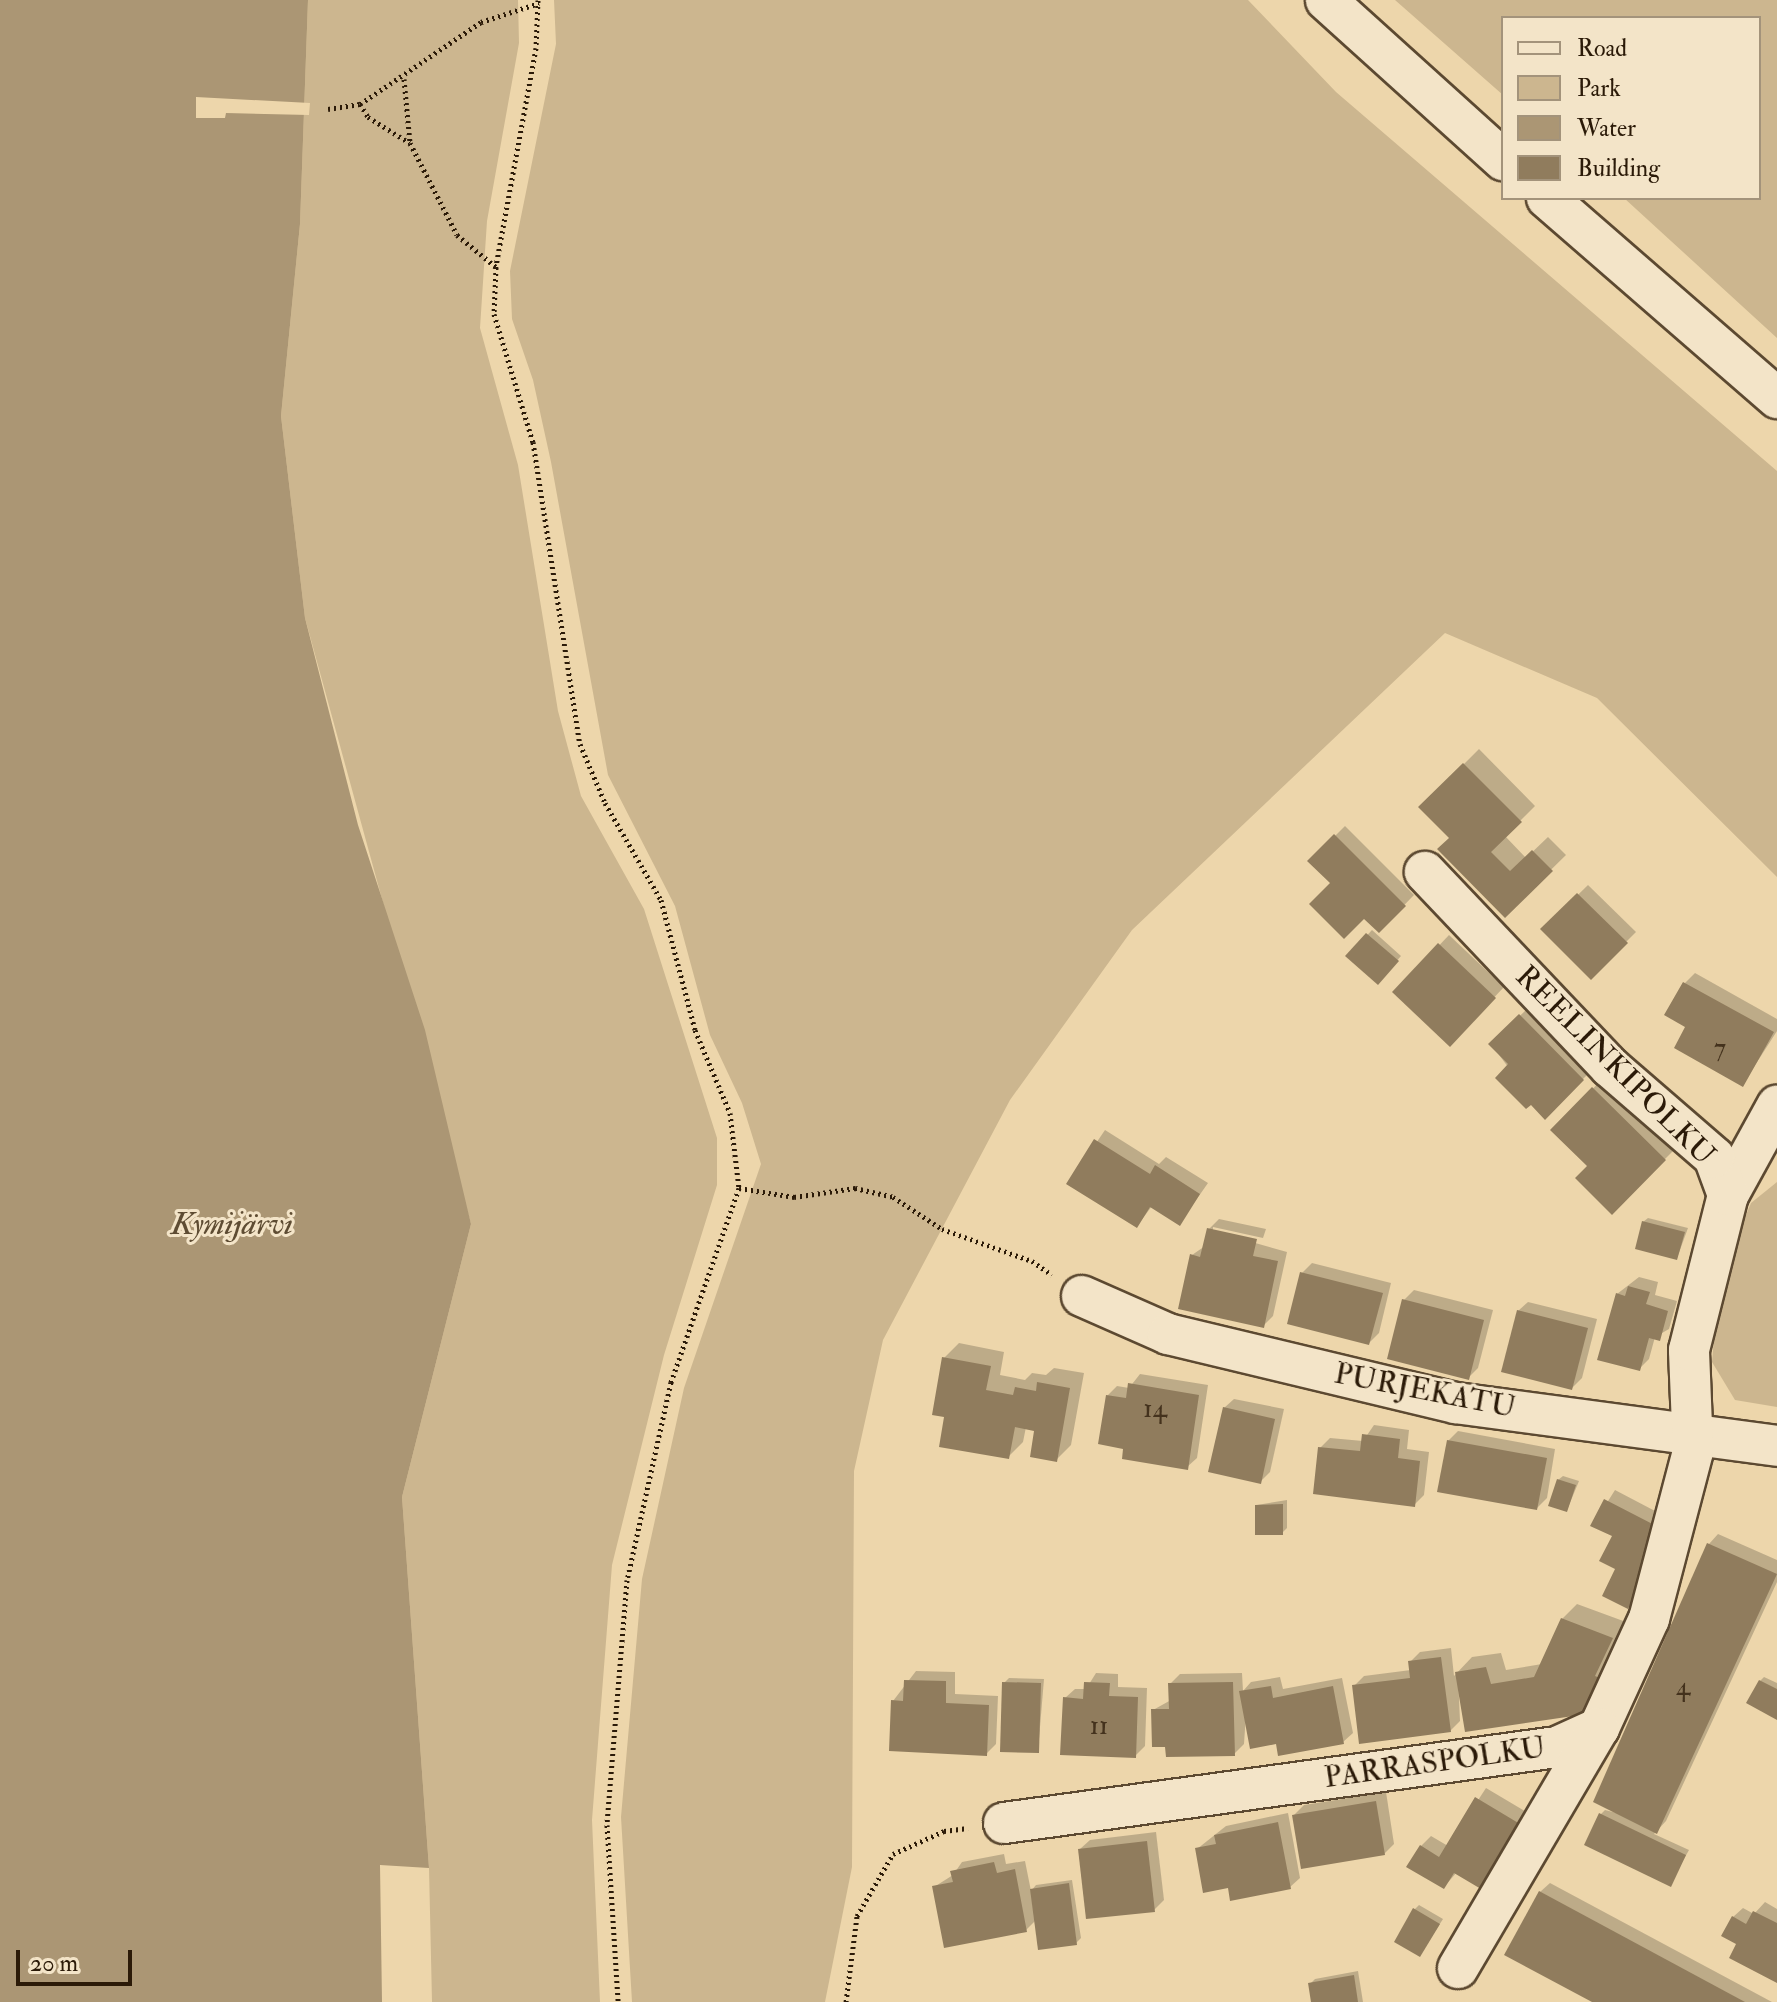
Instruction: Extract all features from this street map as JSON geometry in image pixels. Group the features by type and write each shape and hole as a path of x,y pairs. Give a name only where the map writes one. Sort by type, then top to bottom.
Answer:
{"street":[{"path":"1326,0 1501,158"},
{"path":"1549,200 1777,398"},
{"name":"REELINKIPOLKU","path":"1425,872 1610,1067 1714,1157 1728,1195 1689,1350 1694,1431"},
{"path":"1728,1195 1777,1106"},
{"name":"PURJEKATU","path":"1082,1296 1168,1334 1456,1403 1694,1431 1777,1446"},
{"path":"1458,1968 1599,1728 1649,1619 1694,1431"},
{"name":"PARRASPOLKU","path":"1004,1823 1557,1747 1599,1728"}],"path":[{"path":"328,109 360,104 404,79 481,22 539,2 496,267 494,314 533,442 580,744 605,803 661,900 695,1030 730,1113 739,1188 671,1382 627,1580 607,1825 618,2002"},
{"path":"404,79 410,143 457,235 496,267"},
{"path":"360,104 368,117 410,143"},
{"path":"739,1188 794,1197 855,1188 893,1197 942,1229 1032,1261 1082,1296"},
{"path":"846,2002 857,1916 893,1854 944,1831 1004,1823"}],"green space":[{"path":"308,0 518,0 519,43 487,221 480,328 518,465 558,711 581,796 644,909 717,1138 717,1185 664,1355 612,1565 592,1820 600,2002 432,2002 429,1868 402,1497 471,1224 305,618 281,416 300,224"},
{"path":"554,0 1248,0 1336,92 1777,471 1777,877 1597,698 1445,633 1132,930 1010,1100 883,1340 854,1471 852,1867 825,2002 632,2002 621,1817 642,1579 684,1388 761,1164 742,1103 710,1035 675,906 608,775 551,462 533,380 512,319 510,271 556,44"},
{"path":"1395,0 1777,0 1777,338 1626,200 1761,200 1761,16 1501,16 1501,93"},
{"path":"1777,1182 1777,1407 1735,1400 1712,1362 1719,1280 1751,1203"}],"water":[{"name":"Kymijärvi","path":"0,0 308,0 300,224 281,416 305,618 358,825 425,1030 471,1224 402,1497 429,1868 380,1865 382,2002 0,2002"}],"pier":[{"path":"196,97 310,103 309,115 226,113 225,118 196,118"}],"building":[{"path":"1463,763 1522,822 1491,852 1510,871 1532,850 1553,871 1505,918 1437,849 1449,838 1418,807"},
{"path":"1334,834 1406,906 1379,933 1364,919 1344,939 1309,904 1330,883 1307,861"},
{"path":"1577,893 1628,943 1591,980 1540,929"},
{"path":"1366,933 1399,961 1378,985 1345,956"},
{"path":"1438,943 1496,998 1450,1047 1392,992"},
{"path":"1683,982 1774,1032 1743,1087 1674,1048 1685,1027 1664,1015"},
{"path":"1519,1014 1584,1080 1545,1120 1531,1105 1526,1109 1495,1078 1508,1064 1488,1044"},
{"path":"1592,1087 1666,1160 1612,1215 1575,1178 1587,1166 1550,1130"},
{"path":"1094,1139 1150,1174 1155,1165 1200,1194 1180,1226 1150,1207 1137,1228 1066,1184"},
{"path":"1642,1221 1685,1232 1677,1260 1635,1249"},
{"path":"1207,1228 1257,1239 1253,1256 1278,1261 1264,1328 1178,1309 1190,1254 1200,1257"},
{"path":"1300,1272 1383,1293 1369,1345 1287,1324"},
{"path":"1628,1286 1650,1292 1646,1304 1668,1311 1660,1341 1649,1338 1640,1371 1597,1360 1616,1293 1625,1296"},
{"path":"1402,1299 1484,1320 1469,1380 1387,1359"},
{"path":"1517,1310 1588,1328 1572,1390 1501,1372"},
{"path":"942,1357 991,1366 986,1390 1013,1395 1015,1387 1036,1391 1037,1382 1070,1388 1057,1462 1030,1457 1034,1431 1015,1427 1009,1459 939,1447 944,1417 932,1415"},
{"path":"1128,1383 1199,1395 1188,1470 1122,1459 1123,1449 1098,1444 1106,1395 1126,1398"},
{"path":"1223,1407 1275,1419 1261,1484 1208,1472"},
{"path":"1362,1434 1400,1439 1398,1458 1420,1461 1415,1507 1313,1494 1318,1447 1360,1451"},
{"path":"1447,1440 1547,1458 1537,1510 1437,1492"},
{"path":"1557,1479 1576,1485 1567,1512 1548,1506"},
{"path":"1604,1499 1668,1532 1628,1609 1602,1596 1615,1569 1599,1561 1612,1536 1590,1526"},
{"path":"1283,1504 1283,1535 1255,1535 1255,1505"},
{"path":"1707,1543 1777,1574 1657,1834 1593,1802"},
{"path":"1561,1618 1613,1638 1595,1676 1602,1679 1587,1714 1465,1732 1455,1672 1486,1667 1491,1684 1534,1677"},
{"path":"1441,1657 1451,1732 1359,1744 1352,1685 1410,1678 1408,1661"},
{"path":"904,1680 946,1681 946,1703 989,1705 987,1756 889,1751 891,1700 903,1701"},
{"path":"1759,1680 1777,1689 1777,1720 1746,1703"},
{"path":"1002,1682 1041,1683 1039,1753 1000,1752"},
{"path":"1084,1682 1110,1683 1109,1696 1138,1697 1136,1758 1060,1755 1063,1697 1083,1699"},
{"path":"1233,1682 1235,1756 1166,1757 1165,1747 1152,1747 1151,1709 1169,1709 1168,1683"},
{"path":"1271,1686 1273,1698 1333,1686 1344,1744 1278,1756 1276,1744 1250,1749 1239,1691"},
{"path":"1475,1797 1520,1824 1481,1889 1454,1873 1444,1889 1406,1867 1420,1845 1439,1857"},
{"path":"1376,1801 1385,1855 1301,1869 1292,1815"},
{"path":"1599,1813 1686,1855 1671,1887 1584,1845"},
{"path":"1278,1822 1291,1889 1230,1901 1228,1888 1203,1893 1195,1848 1216,1844 1214,1835"},
{"path":"1147,1841 1155,1912 1086,1919 1078,1849"},
{"path":"994,1862 997,1873 1015,1869 1027,1932 944,1948 932,1886 953,1882 950,1871"},
{"path":"1069,1883 1077,1945 1038,1950 1030,1889"},
{"path":"1539,1891 1745,2002 1592,2002 1504,1955"},
{"path":"1413,1908 1440,1924 1420,1957 1394,1942"},
{"path":"1753,1911 1777,1923 1777,1983 1729,1958 1736,1944 1721,1936 1732,1916 1746,1924"},
{"path":"1354,1975 1358,2002 1311,2002 1308,1983"}]}
